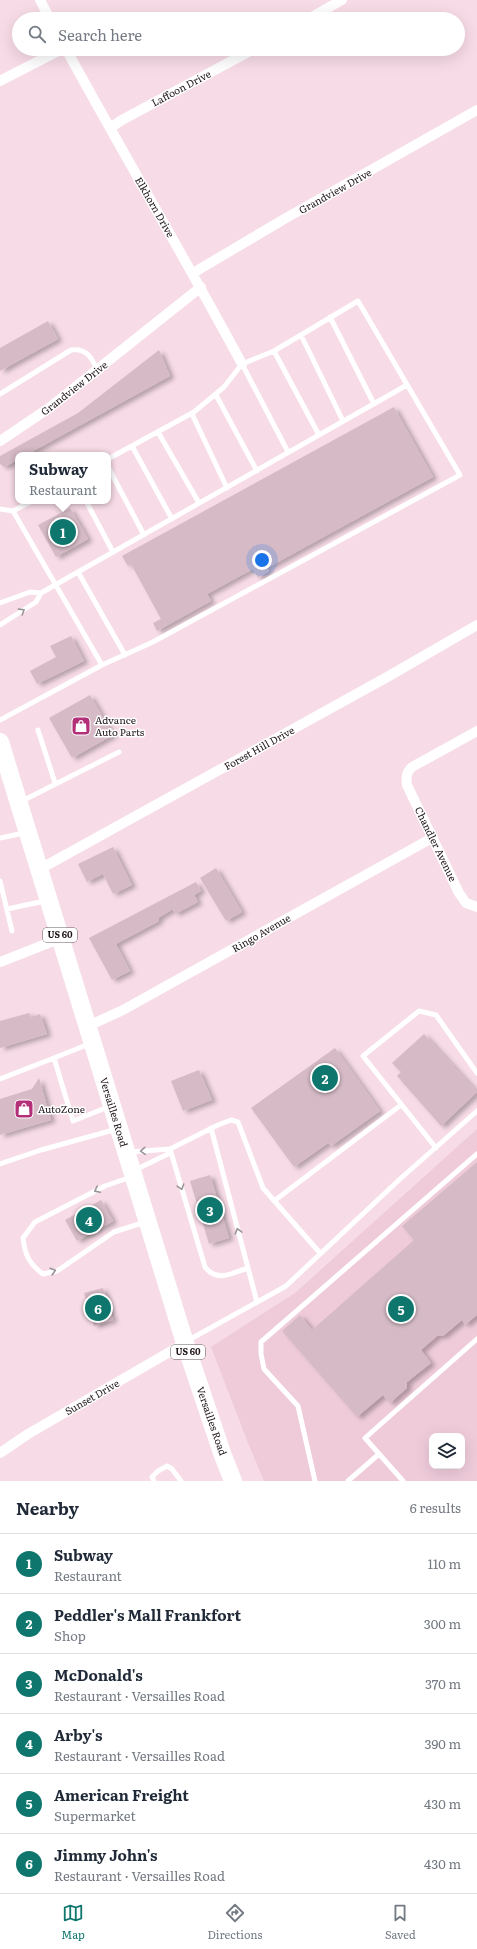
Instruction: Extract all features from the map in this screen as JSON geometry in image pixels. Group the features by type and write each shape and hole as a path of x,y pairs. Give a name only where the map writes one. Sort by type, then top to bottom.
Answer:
{"highway":[{"name":"Versailles Road","path":"0,742 185,1343 233,1481"}],"street":[{"path":"40,0 46,12"},
{"path":"321,12 342,0"},
{"path":"0,81 48,56"},
{"name":"Elkhorn Drive","path":"70,56 201,287 242,364"},
{"name":"Laffoon Drive","path":"110,128 129,116 241,56"},
{"name":"Grandview Drive","path":"193,273 286,218 477,110"},
{"name":"Grandview Drive","path":"0,441 49,408 201,287"},
{"name":"Forest Hill Drive","path":"40,869 389,676 477,625"},
{"name":"Chandler Avenue","path":"476,907 470,905 463,899 407,785 407,773 418,763 477,731"},
{"name":"Ringo Avenue","path":"91,1034 123,1010 432,838"},
{"path":"0,962 61,938"},
{"name":"Sunset Drive","path":"0,1453 28,1434 185,1343"}],"lane":[{"path":"0,720 102,665 153,642 460,475 358,301 274,351 242,364 216,395 192,414 111,457"},
{"path":"330,317 374,404"},
{"path":"301,335 343,421"},
{"path":"0,394 71,350 78,349 91,357 97,370"},
{"path":"274,351 319,436"},
{"path":"242,364 288,452"},
{"path":"0,625 36,602 41,593 407,385"},
{"path":"216,395 257,471"},
{"path":"192,414 227,488"},
{"path":"158,432 199,504"},
{"path":"132,446 172,519"},
{"path":"111,473 144,535"},
{"path":"0,509 13,511 26,504"},
{"path":"88,504 113,552"},
{"path":"13,511 102,665"},
{"path":"78,572 125,655"},
{"path":"0,603 30,592 41,593"},
{"path":"38,730 55,784"},
{"path":"19,802 119,752"},
{"path":"0,838 28,832"},
{"path":"0,882 12,931"},
{"path":"7,909 49,900"},
{"path":"436,1148 363,1056 419,1011 436,1014 477,1073"},
{"path":"0,1079 54,1058 91,1034"},
{"path":"54,1058 72,1121 112,1105"},
{"path":"274,1201 401,1104"},
{"path":"185,1343 286,1286 477,1111"},
{"path":"126,1152 170,1149 218,1125 231,1120 238,1122 263,1188 320,1254"},
{"path":"0,1164 41,1150 120,1128"},
{"path":"211,1128 257,1302"},
{"path":"147,1221 114,1232 57,1271 43,1274 32,1266 24,1250 23,1238 35,1222 105,1186 133,1174 168,1154 170,1149"},
{"path":"170,1149 205,1267 214,1275 221,1277 248,1268"},
{"path":"315,1481 311,1469 298,1406 264,1369 261,1354 261,1342 477,1154"},
{"path":"402,1481 365,1438 477,1339"},
{"path":"348,1481 379,1454"},
{"path":"154,1481 152,1477 158,1471 167,1466 172,1469 181,1481"}],"shaded area":[{"path":"477,1129 477,1481 264,1481 211,1347 295,1293"}],"building":[{"path":"48,321 58,339 0,371 0,348"},
{"path":"159,350 170,376 31,452 15,452 15,462 4,467 0,464 0,456 78,413"},
{"path":"394,407 433,477 267,568 269,571 258,578 253,569 207,594 211,601 157,631 153,623 161,619 131,564 128,566 122,556"},
{"path":"70,508 88,539 56,557 38,525"},
{"path":"71,636 84,661 37,684 30,671 56,657 50,646"},
{"name":"Advance Auto Parts","path":"90,695 113,735 72,758 49,718"},
{"path":"113,847 132,885 113,894 103,874 87,882 78,864"},
{"path":"216,868 242,912 226,921 200,878"},
{"path":"196,882 201,891 194,895 198,902 175,914 173,909 158,918 159,921 116,944 130,971 112,980 89,938"},
{"path":"29,1013 31,1017 40,1014 47,1034 0,1048 0,1021"},
{"path":"424,1034 477,1092 441,1126 397,1076 401,1072 392,1063"},
{"path":"335,1048 380,1111 331,1146 328,1143 294,1167 251,1108"},
{"path":"199,1070 212,1100 183,1111 171,1081"},
{"name":"AutoZone","path":"39,1078 51,1120 0,1135 0,1099 32,1089"},
{"path":"477,1162 477,1315 465,1325 462,1320 443,1336 437,1336 421,1350 431,1363 407,1382 407,1388 390,1403 383,1395 357,1417 282,1331 300,1315 312,1330 414,1240 402,1226"},
{"path":"210,1175 229,1238 209,1244 190,1181"},
{"path":"101,1200 113,1221 77,1241 65,1220"},
{"path":"103,1288 113,1320 94,1326 84,1293"}],"place":[{"name":"Subway","path":"63,532"},
{"name":"Advance Auto Parts","path":"81,726"},
{"name":"Peddler's Mall Frankfort","path":"325,1078"},
{"name":"AutoZone","path":"24,1109"},
{"name":"McDonald's","path":"210,1210"},
{"name":"Arby's","path":"89,1220"},
{"name":"Jimmy John's","path":"98,1308"},
{"name":"American Freight","path":"401,1309"}]}
